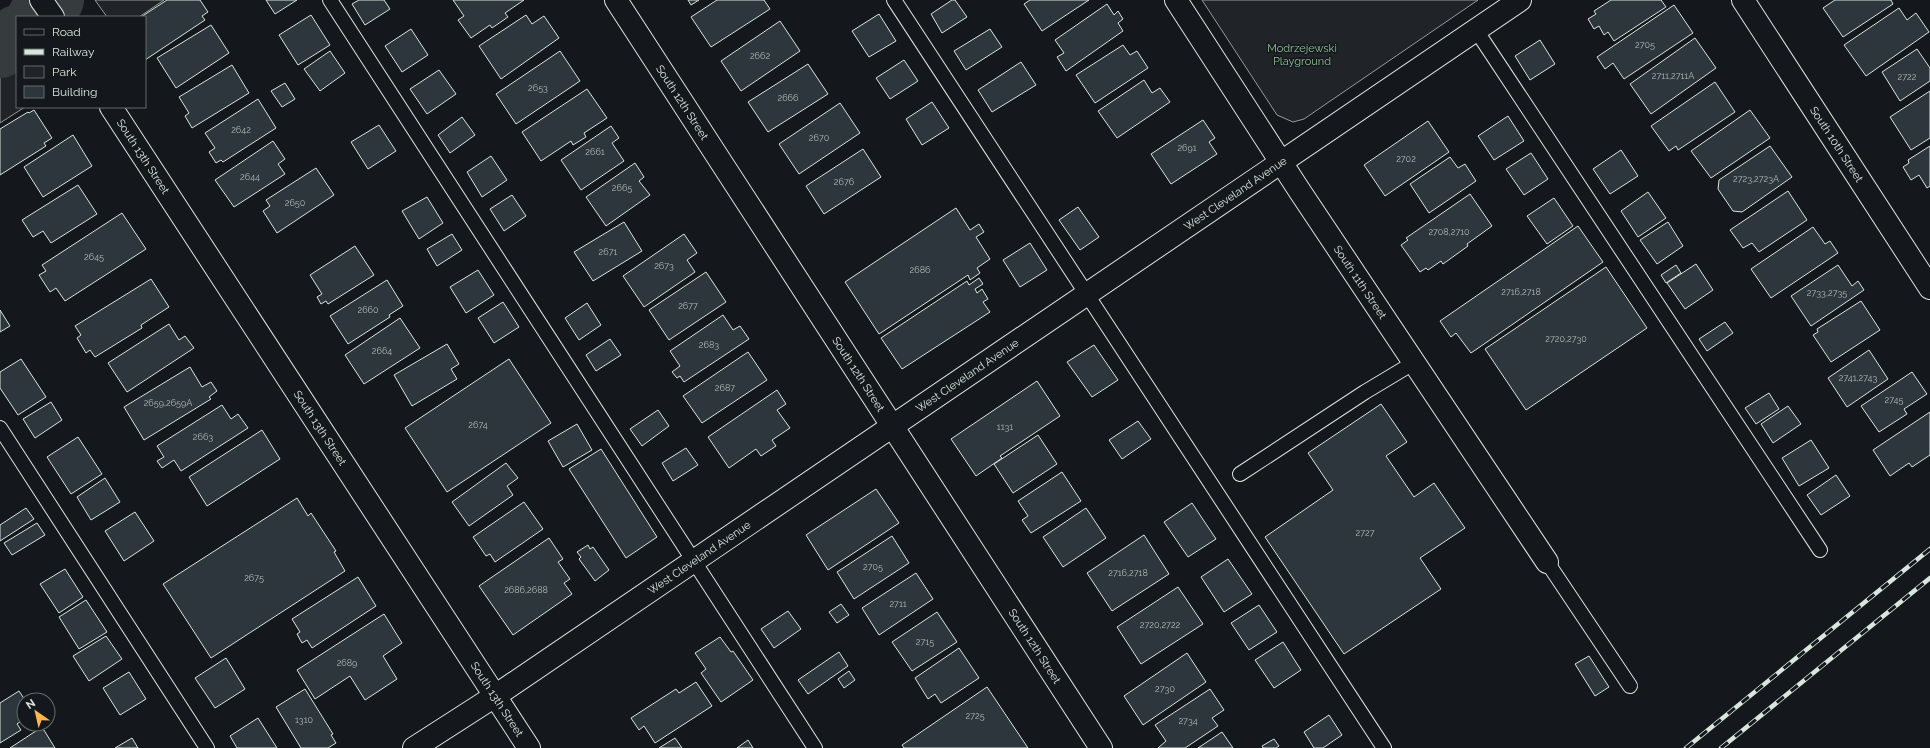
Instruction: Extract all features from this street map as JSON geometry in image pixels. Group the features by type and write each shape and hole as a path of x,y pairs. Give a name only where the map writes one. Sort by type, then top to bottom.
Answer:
{"street":[{"path":"41,0 51,16"},
{"name":"South 12th Street","path":"616,0 1101,748"},
{"name":"South 11th Street","path":"1176,0 1281,162 1547,562"},
{"name":"West Cleveland Avenue","path":"414,748 495,696 1520,0"},
{"name":"South 10th Street","path":"1743,0 1930,288"},
{"name":"South 13th Street","path":"112,108 528,748"}],"lane":[{"path":"330,0 815,748"},
{"path":"894,0 1384,748"},
{"path":"1476,30 1820,550"},
{"path":"1240,474 1365,392 1415,362"},
{"path":"0,428 207,748"},
{"path":"1547,562 1630,686"}],"green space":[{"path":"95,0 164,0 140,16 106,16"},
{"name":"Modrzejewski Playground","path":"1202,0 1478,0 1304,119 1293,122 1277,115"},
{"path":"0,29 16,54 16,108 23,108 0,123"}],"building":[{"path":"167,0 200,0 208,12 202,16 205,20 146,59 146,16 143,16"},
{"path":"266,0 297,0 275,14"},
{"path":"359,0 384,0 390,9 365,25 352,4"},
{"path":"453,0 524,0 505,13 508,17 492,28 490,25 471,38 458,20 464,16"},
{"path":"688,0 699,0 691,5"},
{"path":"717,0 764,0 770,9 711,47 691,17"},
{"path":"952,0 955,0 967,17 942,33 931,14"},
{"path":"1030,0 1089,0 1042,31 1024,4"},
{"path":"1611,0 1661,0 1666,7 1614,41 1608,32 1604,35 1599,26 1594,29 1588,19 1596,14 1594,11"},
{"path":"1835,0 1891,0 1893,4 1843,37 1823,8"},
{"path":"1107,4 1114,15 1118,11 1123,19 1118,23 1123,31 1066,71 1057,57 1064,53 1055,40"},
{"path":"1674,5 1693,33 1624,79 1613,63 1605,69 1597,57"},
{"path":"1899,8 1907,20 1916,13 1929,32 1866,76 1844,45"},
{"path":"879,14 896,41 869,57 852,31"},
{"path":"311,15 330,45 298,65 279,35"},
{"path":"526,15 532,24 544,16 559,38 501,79 479,46"},
{"path":"780,21 800,51 741,91 721,61"},
{"path":"211,25 229,53 176,88 157,58"},
{"path":"411,29 428,55 402,72 385,46"},
{"path":"990,29 1002,47 966,70 954,51"},
{"path":"1695,38 1716,68 1651,114 1630,84"},
{"path":"1540,40 1555,64 1530,80 1515,56"},
{"path":"1123,45 1130,55 1137,51 1148,68 1095,103 1076,75"},
{"path":"1917,49 1930,68 1930,81 1900,101 1882,72"},
{"path":"330,51 345,73 320,91 304,69"},
{"path":"560,51 580,81 516,124 496,94"},
{"path":"904,60 918,81 890,99 876,78"},
{"path":"1021,62 1036,85 992,112 978,90"},
{"path":"808,64 828,94 768,132 748,102"},
{"path":"232,65 249,93 192,128 185,116 189,113 179,97"},
{"path":"439,70 456,94 427,114 410,89"},
{"path":"1144,80 1152,93 1160,88 1170,102 1117,138 1098,111"},
{"path":"1715,82 1735,112 1678,150 1676,146 1669,151 1651,126"},
{"path":"285,83 295,99 282,107 271,91"},
{"path":"587,89 607,118 584,133 586,137 573,145 571,141 541,161 522,132"},
{"path":"1930,91 1930,138 1911,150 1890,117"},
{"path":"258,99 276,128 223,162 221,160 216,163 209,152 215,148 205,133"},
{"path":"932,102 949,128 922,145 906,119"},
{"path":"840,103 860,133 799,174 779,144"},
{"path":"34,110 52,138 44,143 46,146 0,175 0,129"},
{"path":"1750,110 1770,138 1711,178 1691,151"},
{"path":"1508,116 1524,141 1494,160 1478,136"},
{"path":"462,117 475,135 450,153 438,135"},
{"path":"1203,120 1215,138 1209,142 1217,154 1171,184 1151,154"},
{"path":"1428,121 1449,152 1385,196 1364,165"},
{"path":"379,125 396,151 368,169 351,142"},
{"path":"611,126 619,138 612,143 624,161 581,190 561,160"},
{"path":"73,135 92,166 43,197 24,167"},
{"path":"273,141 285,159 278,164 285,174 234,207 215,180"},
{"path":"1770,146 1792,177 1742,212 1733,211 1718,189 1719,180"},
{"path":"1930,146 1930,186 1927,188 1919,175 1911,180 1903,167 1909,163 1908,160"},
{"path":"863,149 881,177 824,214 806,186"},
{"path":"1621,150 1638,176 1610,194 1593,169"},
{"path":"1531,153 1548,179 1524,195 1506,169"},
{"path":"491,156 507,180 482,197 467,172"},
{"path":"1450,157 1458,168 1465,164 1476,181 1429,213 1410,184"},
{"path":"635,163 644,177 639,181 650,195 606,226 586,197"},
{"path":"316,168 334,195 277,233 263,211 270,206 266,200"},
{"path":"78,185 97,214 51,243 43,231 33,237 22,220"},
{"path":"1788,191 1807,220 1759,252 1752,243 1743,248 1730,230"},
{"path":"1648,192 1666,218 1638,237 1621,211"},
{"path":"1470,194 1492,226 1443,264 1441,261 1428,270 1426,268 1420,272 1401,245 1408,240 1406,238"},
{"path":"512,195 526,216 504,231 490,209"},
{"path":"427,197 443,223 419,239 402,211"},
{"path":"1554,198 1573,226 1547,244 1527,216"},
{"path":"1078,207 1099,237 1080,250 1059,220"},
{"path":"956,208 970,230 979,224 984,232 976,237 990,259 977,268 980,273 970,280 968,275 879,334 845,282"},
{"path":"122,213 146,249 65,301 56,288 50,292 39,275 46,271 42,265"},
{"path":"624,222 642,251 593,281 574,252"},
{"path":"1668,222 1683,246 1657,264 1640,240"},
{"path":"1578,226 1603,262 1471,353 1456,333 1451,337 1440,321"},
{"path":"1813,227 1825,244 1830,241 1838,253 1771,298 1751,269"},
{"path":"452,234 462,250 437,266 427,249"},
{"path":"684,234 697,253 687,260 695,272 644,307 623,276"},
{"path":"1030,243 1047,270 1020,287 1003,260"},
{"path":"355,246 374,275 328,304 326,301 321,304 317,297 322,294 310,275"},
{"path":"1696,264 1713,290 1685,309 1667,283"},
{"path":"1676,265 1681,273 1666,283 1661,275"},
{"path":"1838,265 1852,286 1858,281 1864,290 1811,326 1791,296"},
{"path":"1606,267 1647,328 1526,410 1485,349"},
{"path":"478,270 494,295 466,313 450,287"},
{"path":"706,272 726,302 669,340 649,310"},
{"path":"979,278 983,284 975,289 977,293 982,289 988,299 983,302 990,312 902,369 881,338 967,281 969,285"},
{"path":"151,279 169,307 141,325 142,328 95,357 90,350 86,353 77,338 81,335 75,326"},
{"path":"387,280 403,306 389,315 390,317 348,344 330,316"},
{"path":"1861,301 1880,330 1831,362 1813,335 1818,332 1817,329"},
{"path":"503,302 519,327 494,343 478,318"},
{"path":"587,303 601,325 579,340 565,318"},
{"path":"0,310 10,326 0,332"},
{"path":"723,315 733,330 740,326 749,339 684,382 680,376 677,378 672,372 680,366 670,351"},
{"path":"400,318 420,348 364,384 345,355"},
{"path":"1725,322 1733,333 1707,351 1699,339"},
{"path":"169,324 179,340 185,336 194,348 127,392 108,363"},
{"path":"610,339 621,355 596,371 586,355"},
{"path":"447,344 459,364 451,369 457,379 412,406 394,375"},
{"path":"1094,345 1118,380 1092,397 1067,362"},
{"path":"1869,350 1888,379 1847,407 1828,378"},
{"path":"748,352 767,380 702,423 683,396"},
{"path":"21,359 46,397 18,415 0,388 0,372"},
{"path":"509,359 551,423 447,492 405,428"},
{"path":"190,367 202,387 211,382 217,391 209,397 211,399 144,440 124,407"},
{"path":"1912,372 1927,394 1904,409 1907,414 1879,432 1861,406"},
{"path":"1037,381 1060,416 1000,456 1002,458 976,476 951,439"},
{"path":"777,390 786,404 777,410 790,428 772,440 776,446 761,456 756,449 729,468 708,437"},
{"path":"1769,393 1779,409 1756,424 1745,408"},
{"path":"51,402 62,420 35,438 23,419"},
{"path":"1381,404 1407,442 1386,456 1414,497 1434,483 1465,528 1420,558 1441,589 1344,654 1265,537 1333,490 1308,453"},
{"path":"222,405 231,419 238,414 248,428 181,471 174,460 162,468 157,461 164,457 157,446"},
{"path":"1788,406 1801,424 1773,443 1761,424"},
{"path":"658,410 669,426 642,446 630,429"},
{"path":"1930,412 1930,455 1912,467 1909,463 1890,476 1873,450"},
{"path":"1138,421 1151,439 1122,459 1109,440"},
{"path":"577,424 592,450 563,467 548,441"},
{"path":"262,430 280,459 207,506 189,477"},
{"path":"1038,435 1057,464 1013,493 994,464"},
{"path":"78,437 102,474 71,494 47,457"},
{"path":"1811,440 1829,468 1799,486 1782,458"},
{"path":"686,448 698,465 673,481 662,463"},
{"path":"601,449 657,537 626,558 569,469"},
{"path":"506,463 518,478 507,486 513,495 469,526 452,502"},
{"path":"1062,472 1081,501 1031,533 1022,520 1028,516 1018,501"},
{"path":"1836,475 1850,496 1821,515 1807,495"},
{"path":"105,478 120,502 91,520 77,497"},
{"path":"876,489 899,523 828,570 806,535"},
{"path":"297,498 308,516 311,513 336,551 334,552 345,571 211,658 163,584"},
{"path":"524,502 543,529 495,562 490,554 486,556 473,537"},
{"path":"1192,503 1216,539 1188,557 1164,522"},
{"path":"26,508 34,519 0,541 0,525"},
{"path":"1086,508 1106,538 1063,567 1043,537"},
{"path":"135,512 154,541 124,561 105,531"},
{"path":"37,523 45,535 12,555 4,543"},
{"path":"1144,535 1169,574 1112,611 1087,573"},
{"path":"892,536 909,563 854,599 837,572"},
{"path":"549,538 563,559 558,562 570,579 564,583 572,594 513,635 479,586"},
{"path":"588,545 590,549 593,547 609,570 595,581 579,559 581,557 577,552"},
{"path":"1228,559 1252,594 1224,612 1201,577"},
{"path":"65,569 83,597 59,613 40,584"},
{"path":"916,573 933,599 879,635 862,608"},
{"path":"358,577 376,606 312,648 307,640 302,643 297,634 300,632 292,619"},
{"path":"1178,587 1203,624 1141,664 1117,627"},
{"path":"86,600 107,632 79,649 59,617"},
{"path":"841,604 849,615 837,623 829,612"},
{"path":"1259,605 1277,632 1249,650 1231,623"},
{"path":"788,611 801,629 774,648 761,629"},
{"path":"937,612 957,642 912,671 892,642"},
{"path":"384,614 402,643 383,656 397,679 365,700 350,676 315,699 297,670"},
{"path":"106,636 122,659 89,681 73,656"},
{"path":"720,637 731,652 733,651 753,680 721,702 701,673 706,669 695,653"},
{"path":"1283,642 1301,670 1274,688 1255,660"},
{"path":"959,648 979,678 941,703 935,694 928,699 915,678"},
{"path":"839,652 848,666 808,694 798,680"},
{"path":"1187,653 1206,682 1143,725 1124,696"},
{"path":"1589,656 1609,687 1595,696 1575,664"},
{"path":"226,658 245,689 215,708 195,678"},
{"path":"849,671 855,680 844,688 838,679"},
{"path":"129,672 146,699 120,715 103,688"},
{"path":"696,682 712,706 655,743 644,726 639,730 631,718 676,689 679,693"},
{"path":"987,687 1028,748 904,748 902,745"},
{"path":"305,689 333,734 331,735 336,743 328,748 301,748 276,707"},
{"path":"1210,689 1224,710 1212,718 1218,726 1185,748 1158,748 1166,741 1155,725"},
{"path":"16,693 16,732 18,732 0,743 0,703"},
{"path":"1329,715 1342,735 1323,748 1314,748 1304,732"},
{"path":"258,718 277,748 237,748 230,736"},
{"path":"34,732 45,732 55,748 10,748"},
{"path":"1222,732 1233,748 1198,748"},
{"path":"132,738 138,748 115,748"},
{"path":"675,738 682,748 659,748"},
{"path":"1274,739 1279,746 1276,748 1263,748 1262,746"},
{"path":"748,740 753,748 737,748"}],"waterway":[{"path":"37,16 55,0"},
{"path":"0,49 16,35"}],"railway":[{"path":"1686,748 1930,549"},
{"path":"1721,748 1930,578"}]}
